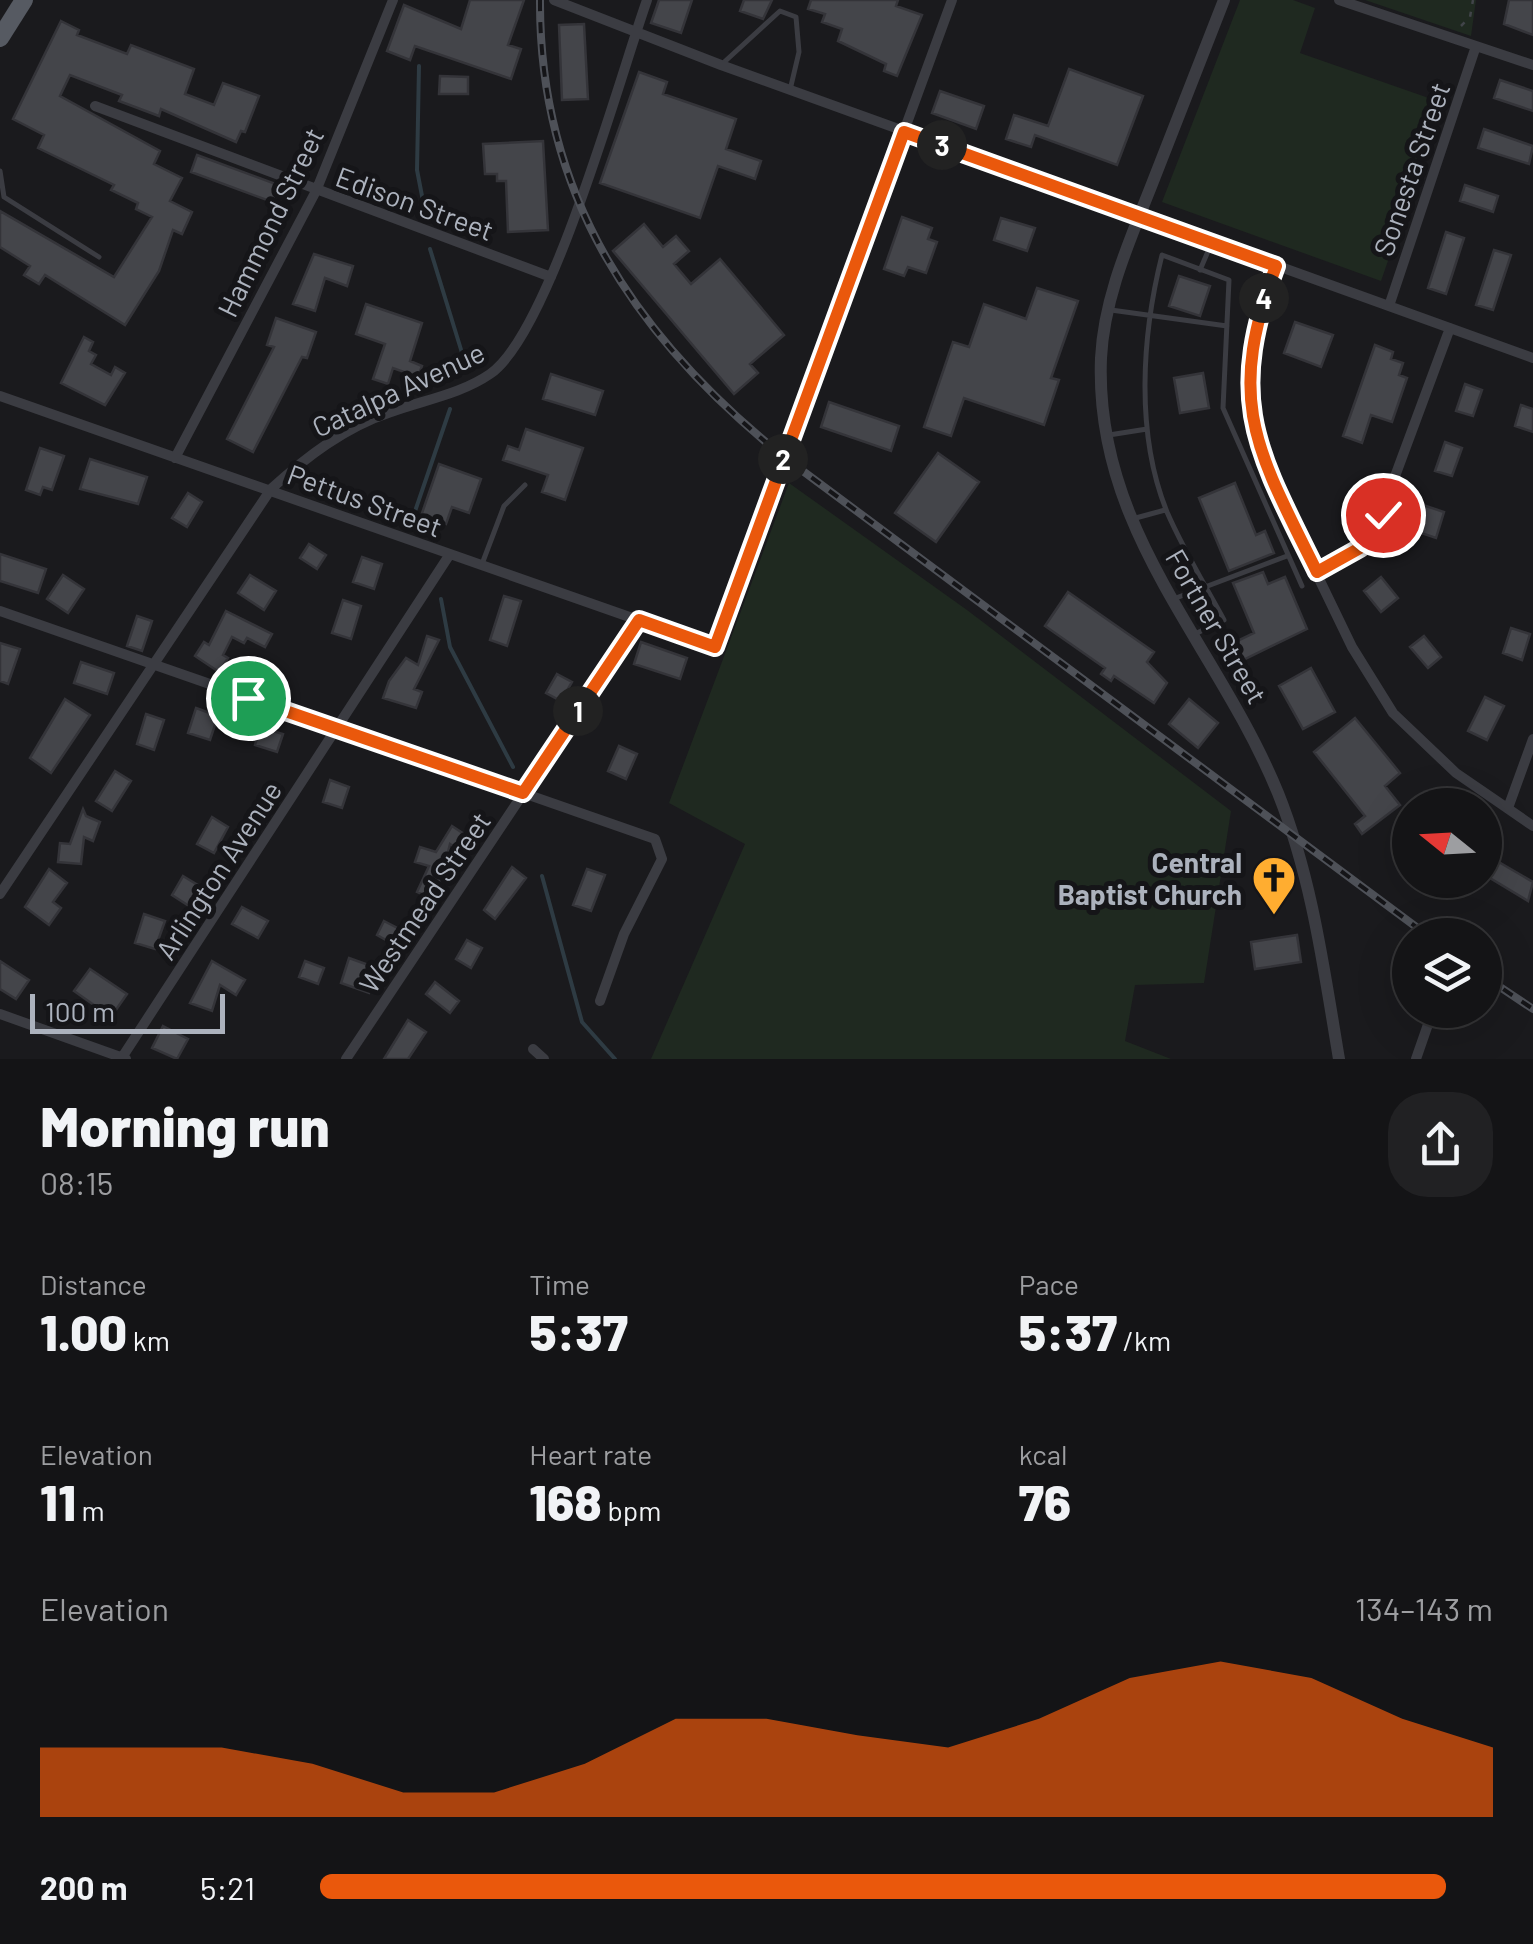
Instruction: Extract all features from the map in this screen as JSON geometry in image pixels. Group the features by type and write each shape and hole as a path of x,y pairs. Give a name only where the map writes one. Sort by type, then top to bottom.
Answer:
{"main road":[{"path":"0,38 24,0"}],"street":[{"name":"Hammond Street","path":"175,458 316,191 393,0"},
{"path":"554,0 904,132 1533,358"},
{"name":"Catalpa Avenue","path":"0,894 270,489 312,454 358,426 463,388 494,372 518,348 551,277 646,0"},
{"path":"904,132 952,0"},
{"name":"Fortner Street","path":"1224,0 1139,216 1108,309 1102,355 1106,436 1129,520 1236,708 1288,820 1309,893 1339,1059"},
{"path":"1339,0 1533,66"},
{"name":"Sonesta Street","path":"1388,306 1476,46"},
{"name":"Edison Street","path":"95,106 551,277"},
{"name":"Pettus Street","path":"0,396 715,647 904,132"},
{"path":"1276,266 1255,325 1248,392 1265,467 1352,647 1394,713 1431,752 1533,826"},
{"path":"1317,572 1343,560 1374,533 1450,328"},
{"name":"Arlington Avenue","path":"124,1058 450,554"},
{"path":"0,611 655,839 662,859 624,934 600,1001"},
{"name":"Westmead Street","path":"346,1059 639,620"},
{"path":"1508,808 1533,739"},
{"path":"0,1014 124,1058"},
{"path":"1416,1059 1427,1028"},
{"path":"533,1049 544,1059"}],"lane":[{"path":"722,65 780,11 796,17 800,52 790,90"},
{"path":"0,171 4,198 98,257"},
{"path":"1200,270 1212,242"},
{"path":"1194,635 1224,620 1166,510 1147,428 1146,316 1162,255 1229,280 1223,408 1302,586"},
{"path":"1108,309 1227,326"},
{"path":"1106,436 1147,428"},
{"path":"482,564 504,506 524,485"},
{"path":"1129,520 1166,510"},
{"path":"1174,600 1288,556"}],"path":[{"path":"1458,30 1470,18 1474,0"}],"green space":[{"path":"1240,0 1293,0 1315,8 1300,53 1443,103 1381,281 1162,202"},
{"path":"1365,0 1476,0 1471,36"},
{"path":"789,483 967,610 1231,811 1204,983 1135,985 1125,1041 1171,1059 651,1059 745,844 669,803"}],"building":[{"path":"470,0 524,0 508,45 521,49 511,79 415,46 410,60 387,51 404,5 461,29"},
{"path":"659,0 692,0 681,33 651,23"},
{"path":"744,0 772,0 763,19 740,11"},
{"path":"811,0 898,0 896,6 922,15 897,76 884,71 886,64 838,41 842,29 822,22 825,14 808,9"},
{"path":"1509,0 1533,0 1533,35 1504,24"},
{"path":"61,21 79,30 77,35 127,54 131,45 194,69 185,94 214,105 223,83 259,96 245,132 241,131 236,142 161,109 159,116 119,101 122,95 70,75 60,96 160,151 154,164 182,178 170,201 192,212 182,234 173,230 159,271 125,325 45,275 39,284 24,275 30,266 0,247 0,211 114,277 152,217 136,209 138,203 111,190 114,185 38,148 44,135 13,119"},
{"path":"584,24 588,99 562,100 559,25"},
{"path":"1069,69 1143,96 1117,165 1035,135 1031,147 1006,139 1014,115 1048,126"},
{"path":"639,72 667,82 663,94 736,119 726,149 761,161 755,179 718,166 700,218 600,183"},
{"path":"440,76 468,77 468,94 439,94"},
{"path":"1500,80 1533,91 1533,111 1494,98"},
{"path":"940,91 984,106 976,129 932,113"},
{"path":"1484,129 1533,146 1529,164 1478,148"},
{"path":"543,141 548,230 508,232 506,181 497,181 497,174 485,174 483,144"},
{"path":"197,155 281,186 275,203 191,172"},
{"path":"1465,185 1498,196 1493,212 1460,201"},
{"path":"902,217 932,228 928,239 937,242 926,273 908,267 904,276 884,269"},
{"path":"1001,218 1035,228 1027,251 994,240"},
{"path":"644,224 663,247 676,236 689,251 674,264 691,284 720,259 784,335 750,364 758,373 734,394 613,251"},
{"path":"1446,232 1464,238 1446,294 1428,288"},
{"path":"1494,250 1511,255 1493,310 1476,305"},
{"path":"314,254 353,266 347,286 325,278 315,311 293,304"},
{"path":"1179,276 1210,286 1200,316 1169,306"},
{"path":"1037,288 1078,301 1051,378 1059,380 1044,425 964,398 951,436 924,427 953,342 969,347 984,304 1026,319"},
{"path":"366,304 422,323 410,361 422,366 418,377 393,368 388,384 373,379 385,344 356,334"},
{"path":"276,318 316,332 307,358 302,357 253,452 227,439 274,347 267,345"},
{"path":"1295,322 1333,335 1321,367 1284,353"},
{"path":"84,337 93,342 89,351 96,355 91,364 111,375 115,367 125,373 105,405 61,383"},
{"path":"1375,345 1393,352 1391,359 1403,363 1399,375 1407,378 1392,422 1371,415 1362,443 1343,436"},
{"path":"1203,373 1209,408 1180,413 1174,378"},
{"path":"551,374 603,391 595,415 543,399"},
{"path":"1465,384 1482,390 1473,416 1456,411"},
{"path":"829,402 899,426 891,451 821,427"},
{"path":"1521,405 1533,409 1533,432 1515,426"},
{"path":"526,429 583,448 565,500 542,492 548,475 503,460 508,446 519,450"},
{"path":"1445,442 1462,448 1452,476 1435,471"},
{"path":"40,448 64,456 52,490 43,487 40,495 26,490"},
{"path":"938,453 979,482 936,542 895,513"},
{"path":"90,459 147,477 138,504 80,489"},
{"path":"439,464 481,479 469,513 452,507 446,524 421,516"},
{"path":"1235,483 1256,535 1265,531 1274,553 1229,571 1199,498"},
{"path":"188,493 202,502 187,527 172,518"},
{"path":"1423,505 1444,512 1436,538 1415,531"},
{"path":"309,544 326,555 317,569 300,558"},
{"path":"0,554 46,569 38,593 0,581"},
{"path":"362,557 382,564 374,589 353,582"},
{"path":"1263,572 1268,584 1285,577 1307,629 1243,660 1235,642 1254,633 1233,583"},
{"path":"63,575 84,589 68,613 47,599"},
{"path":"250,575 276,591 264,610 238,593"},
{"path":"1381,577 1398,598 1381,612 1364,591"},
{"path":"1068,592 1154,652 1147,662 1167,683 1154,703 1114,676 1111,681 1101,674 1105,668 1045,626"},
{"path":"504,596 521,601 507,646 490,640"},
{"path":"343,600 361,606 351,639 332,633"},
{"path":"226,611 272,634 265,647 247,638 244,643 232,637 223,655 228,658 219,672 195,656 204,642 209,645"},
{"path":"137,616 152,621 142,651 127,646"},
{"path":"1511,628 1530,634 1522,660 1503,653"},
{"path":"427,636 439,640 414,689 422,692 416,708 383,698 389,681 406,658 418,665"},
{"path":"1424,636 1441,657 1428,668 1410,647"},
{"path":"641,642 687,658 680,679 634,664"},
{"path":"0,643 20,649 8,684 0,681"},
{"path":"81,662 114,673 107,694 74,683"},
{"path":"1311,668 1335,712 1303,729 1279,686"},
{"path":"557,674 572,682 561,701 546,693"},
{"path":"1485,697 1504,706 1487,740 1468,731"},
{"path":"65,699 90,715 51,773 30,758"},
{"path":"1189,699 1218,723 1198,748 1169,724"},
{"path":"196,708 218,716 210,740 188,733"},
{"path":"146,714 164,720 154,750 137,744"},
{"path":"1355,718 1400,773 1385,786 1392,795 1392,811 1362,834 1355,824 1365,816 1314,752"},
{"path":"260,727 283,734 277,752 255,745"},
{"path":"619,746 637,754 626,779 608,771"},
{"path":"115,771 131,781 112,811 96,801"},
{"path":"330,780 349,787 342,808 323,802"},
{"path":"83,809 86,816 100,822 93,841 84,837 81,864 58,862 60,843 70,844"},
{"path":"212,817 228,827 214,853 197,844"},
{"path":"452,826 467,836 459,850 450,844 436,901 417,892 429,866 415,862 420,847 436,852"},
{"path":"1502,864 1533,882 1528,901 1502,885"},
{"path":"512,867 526,878 495,919 484,910"},
{"path":"49,869 67,883 53,902 61,908 49,925 25,907"},
{"path":"587,869 605,875 591,911 573,905"},
{"path":"183,876 201,887 189,906 172,895"},
{"path":"242,907 268,921 258,938 232,924"},
{"path":"144,914 165,921 155,949 135,943"},
{"path":"384,921 409,934 402,949 377,935"},
{"path":"1297,935 1301,962 1255,969 1251,942"},
{"path":"467,940 482,948 471,968 456,959"},
{"path":"349,958 377,968 369,993 341,983"},
{"path":"0,961 29,980 16,999 0,989"},
{"path":"212,961 245,980 236,995 220,985 212,1011 190,1003"},
{"path":"305,961 324,968 318,984 299,977"},
{"path":"90,969 127,994 111,1017 74,991"},
{"path":"435,982 459,1001 450,1013 426,994"},
{"path":"408,1020 426,1032 408,1059 384,1059"},
{"path":"163,1026 188,1039 177,1059 152,1048"}],"waterway":[{"path":"419,66 417,170 427,222"},
{"path":"430,249 463,356 461,371"},
{"path":"411,523 450,409"},
{"path":"441,599 450,647 513,767"},
{"path":"542,876 582,1022 615,1059"}],"railway":[{"path":"540,0 544,71 557,137 578,199 606,257 641,312 683,363 784,457 1404,918"},
{"path":"1502,988 1533,1009"}],"place":[{"name":"Central Baptist Church","path":"1274,916"}],"route":[{"path":"248,698 523,793 639,620 715,647 904,132 1276,266 1255,325 1249,357 1251,418 1265,467 1317,572 1360,548 1383,515"}]}
